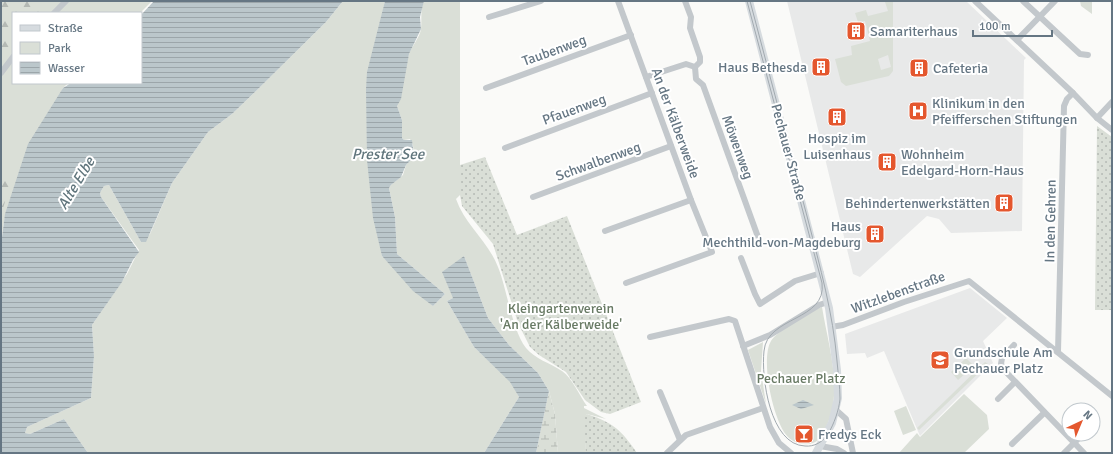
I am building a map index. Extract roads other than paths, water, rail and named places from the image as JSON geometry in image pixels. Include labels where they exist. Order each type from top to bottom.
[{"type":"main road","name":"Pechauer Straße","points":[[749,1],[828,302]]},
{"type":"main road","points":[[820,446],[836,410],[838,382],[828,302]]},
{"type":"street","points":[[55,12],[66,1]]},
{"type":"street","points":[[489,17],[541,1]]},
{"type":"street","name":"An der Kälberweide","points":[[618,1],[691,200],[712,252],[626,283]]},
{"type":"street","points":[[646,77],[686,64],[695,67],[700,62],[700,57],[690,28],[691,17],[685,1]]},
{"type":"street","points":[[975,1],[1073,93],[1097,118],[1112,130]]},
{"type":"street","points":[[1024,1],[1080,54],[1088,55]]},
{"type":"street","points":[[1017,40],[1055,1]]},
{"type":"street","name":"Taubenweg","points":[[486,88],[630,35]]},
{"type":"street","points":[[1,73],[12,58]]},
{"type":"street","name":"Möwenweg","points":[[695,67],[696,79],[703,85],[758,237]]},
{"type":"street","name":"Pfauenweg","points":[[505,148],[652,93]]},
{"type":"street","name":"In den Gehren","points":[[1058,352],[1064,106],[1067,99],[1073,93]]},
{"type":"street","points":[[1097,118],[1112,102]]},
{"type":"street","name":"Schwalbenweg","points":[[533,198],[671,146]]},
{"type":"street","points":[[605,231],[691,200]]},
{"type":"street","points":[[741,258],[760,304],[796,281],[821,273]]},
{"type":"street","name":"Witzlebenstraße","points":[[832,327],[843,325],[966,280],[972,282],[1058,352]]},
{"type":"street","points":[[743,346],[770,335],[819,305],[828,302]]},
{"type":"street","points":[[650,337],[729,319],[735,320],[763,408],[777,439],[791,453]]},
{"type":"street","points":[[1014,345],[1002,358],[1001,364],[1015,382],[1084,453]]},
{"type":"street","points":[[1058,352],[1112,396]]},
{"type":"street","points":[[998,399],[1015,382]]},
{"type":"street","points":[[660,392],[680,440]]},
{"type":"street","points":[[668,453],[686,435],[763,408]]},
{"type":"street","points":[[836,410],[845,418],[853,453]]},
{"type":"street","points":[[1012,444],[1044,412]]},
{"type":"street","points":[[1064,453],[1074,443]]},
{"type":"street","points":[[820,446],[838,449],[844,453]]},
{"type":"water","name":"Alte Elbe","points":[[154,1],[343,1],[326,22],[256,91],[232,114],[208,132],[172,183],[146,242],[141,242],[109,185],[104,186],[100,193],[101,197],[139,252],[133,260],[122,282],[92,325],[94,356],[91,398],[27,427],[25,433],[30,434],[64,419],[88,453],[1,453],[2,237],[5,214],[28,144],[63,88],[69,84],[142,84],[142,14]]},
{"type":"water","name":"Prester See","points":[[385,1],[424,1],[420,17],[421,29],[409,54],[401,99],[397,106],[402,120],[402,138],[404,140],[412,140],[414,157],[406,165],[401,177],[389,188],[395,217],[397,254],[445,294],[433,306],[413,291],[382,256],[373,218],[367,160],[366,89],[367,72]]},
{"type":"water","points":[[464,256],[488,318],[509,345],[538,373],[549,391],[536,453],[484,453],[519,397],[510,382],[474,347],[447,301],[453,298],[442,272]]},
{"type":"water","points":[[803,400],[814,405],[801,409],[792,405]]},
{"type":"tram line","points":[[747,1],[822,283],[821,295],[815,305],[807,312],[775,331],[768,340],[764,351],[763,363],[766,392],[770,408],[783,434],[793,443],[812,446],[821,442],[826,437],[839,408],[840,389],[835,343],[821,273],[750,1]]},
{"type":"place","name":"Samariterhaus","points":[[856,31]]},
{"type":"place","name":"Haus Bethesda","points":[[821,67]]},
{"type":"place","name":"Cafeteria","points":[[919,68]]},
{"type":"place","name":"Klinikum in den Pfeifferschen Stiftungen","points":[[918,111]]},
{"type":"place","name":"Hospiz im Luisenhaus","points":[[837,117]]},
{"type":"place","name":"Wohnheim Edelgard-Horn-Haus","points":[[887,162]]},
{"type":"place","name":"Behindertenwerkstätten","points":[[1004,203]]},
{"type":"place","name":"Haus Mechthild-von-Magdeburg","points":[[875,234]]},
{"type":"place","name":"Grundschule Am Pechauer Platz","points":[[940,360]]},
{"type":"place","name":"Fredys Eck","points":[[804,434]]},
{"type":"park label","name":"Kleingartenverein 'An der Kälberweide'","points":[[561,316]]},
{"type":"park label","name":"Pechauer Platz","points":[[801,378]]}]
